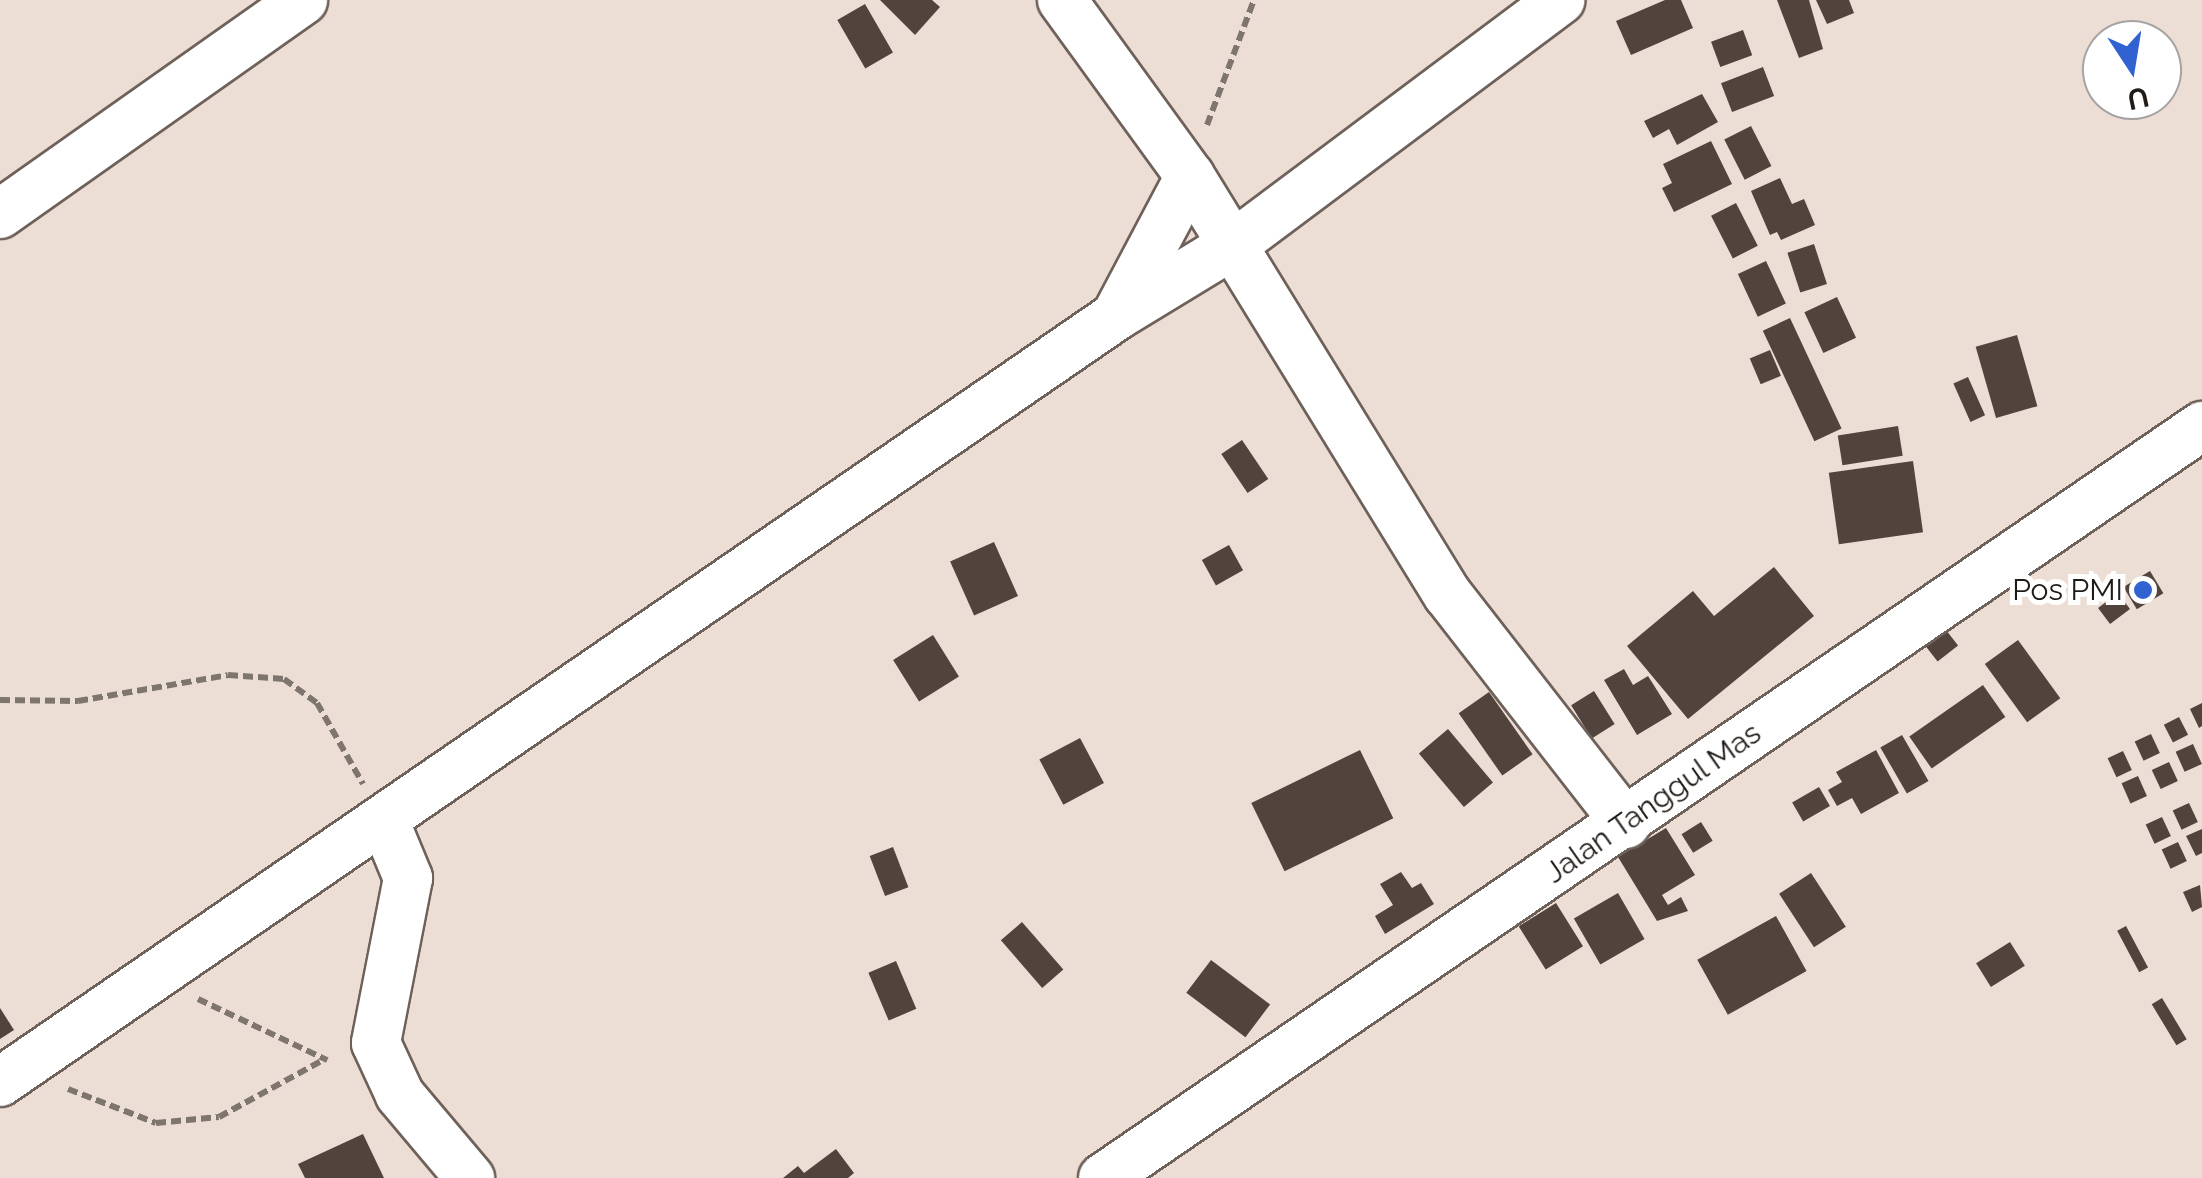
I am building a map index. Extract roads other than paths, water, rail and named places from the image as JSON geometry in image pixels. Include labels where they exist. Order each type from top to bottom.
[{"type":"street","points":[[0,214],[303,0]]},
{"type":"street","points":[[1062,0],[1190,176],[1448,595],[1626,824]]},
{"type":"street","points":[[13,1073],[1116,316],[1233,245],[1560,0]]},
{"type":"street","points":[[1116,316],[1190,176]]},
{"type":"street","name":"Jalan Tanggul Mas","points":[[1103,1178],[1626,824],[2202,426]]},
{"type":"street","points":[[384,820],[408,878],[376,1042],[400,1096],[470,1178]]},
{"type":"place","name":"Pos PMI","points":[[2143,590]]}]
